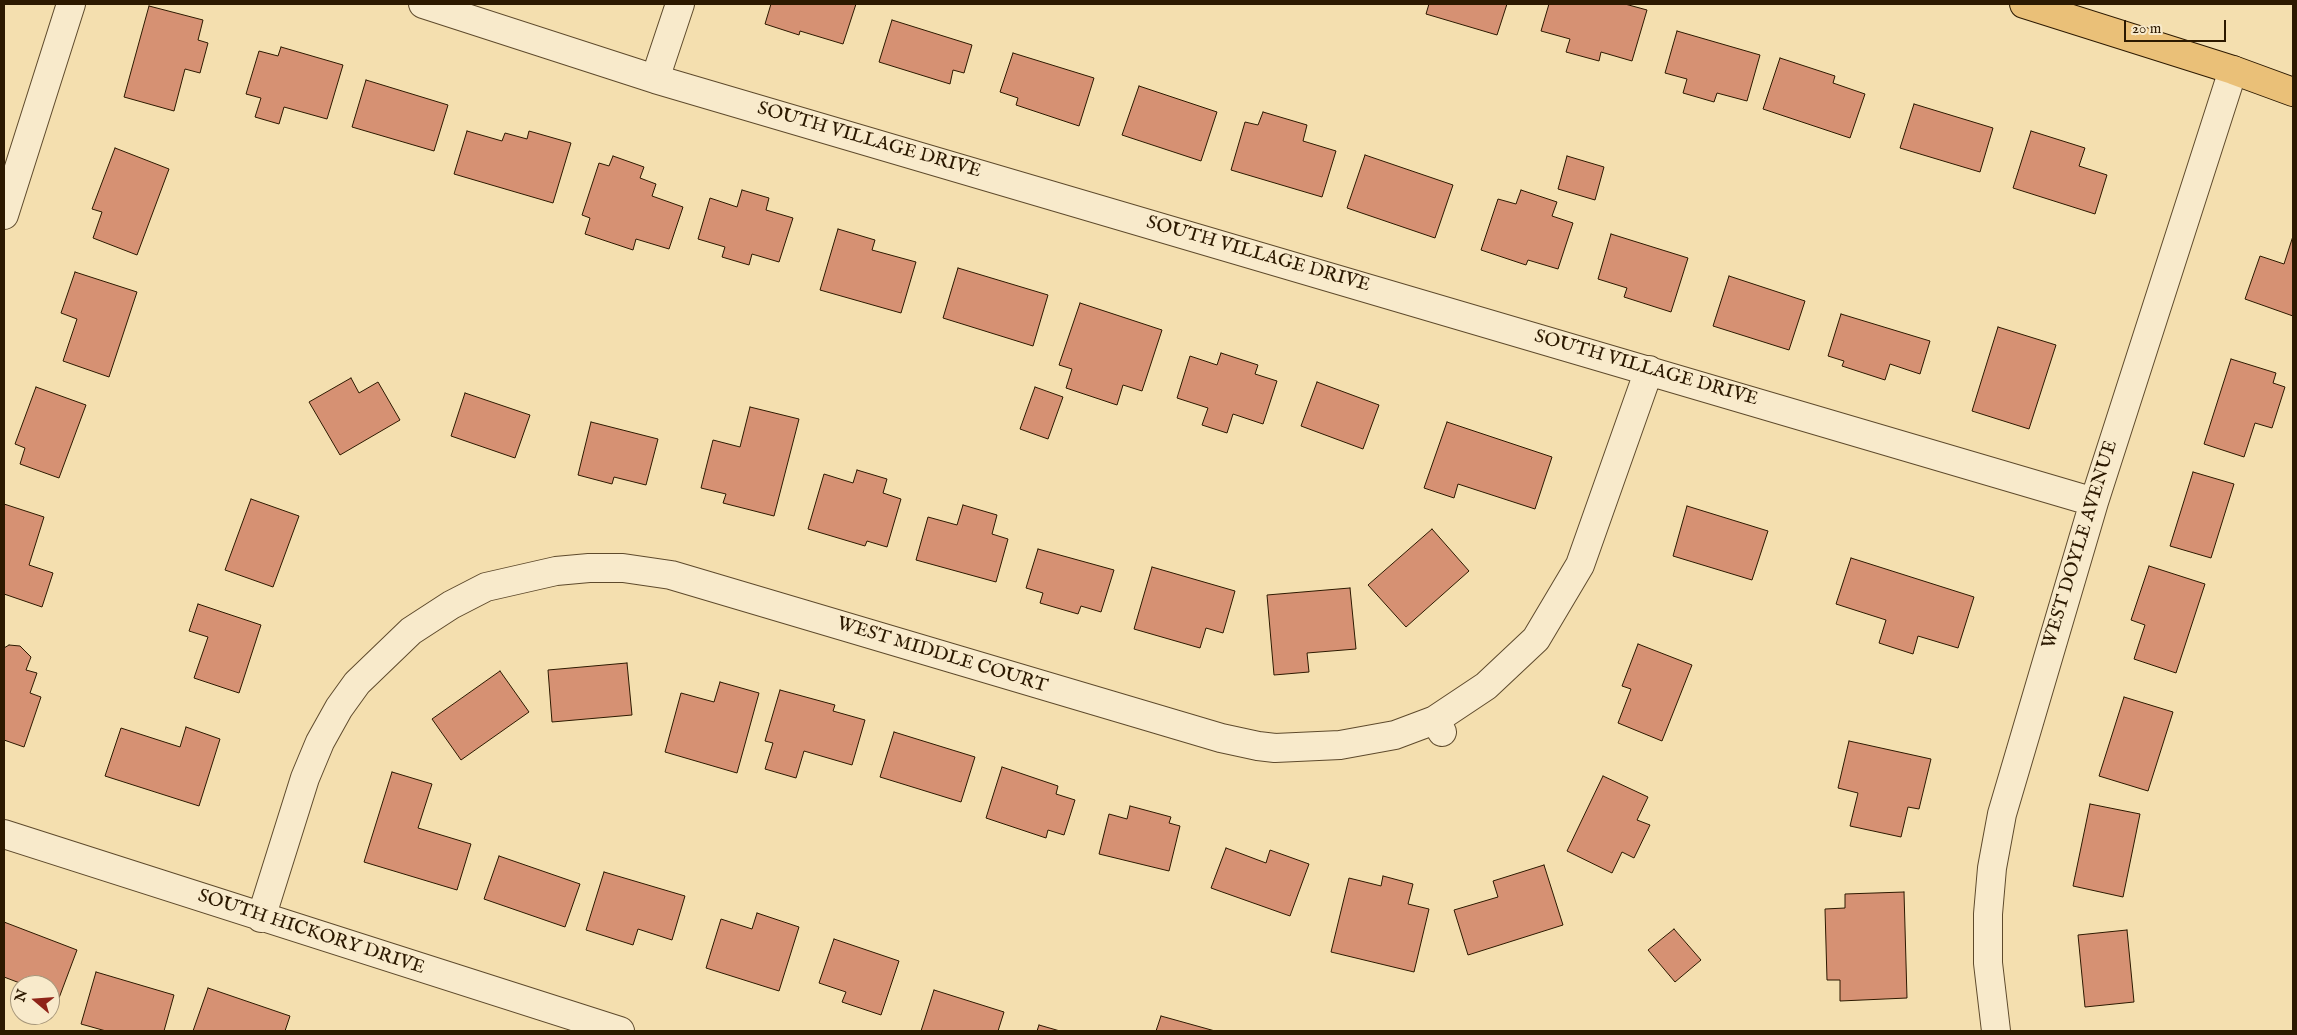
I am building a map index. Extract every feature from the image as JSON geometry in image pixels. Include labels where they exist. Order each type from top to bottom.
[{"type":"main road","points":[[2024,4],[2233,70],[2293,92]]},
{"type":"street","points":[[4,215],[71,4]]},
{"type":"street","name":"SOUTH VILLAGE DRIVE","points":[[423,4],[656,79],[2094,502]]},
{"type":"street","points":[[656,79],[680,4]]},
{"type":"street","name":"WEST DOYLE AVENUE","points":[[1996,1031],[1988,963],[1988,914],[1992,868],[2002,814],[2018,752],[2094,502],[2233,70]]},
{"type":"street","name":"WEST MIDDLE COURT","points":[[261,918],[305,778],[320,742],[339,708],[357,682],[381,658],[448,600],[520,578],[581,568],[622,568],[671,575],[1211,736],[1250,745],[1275,748],[1340,745],[1439,726],[1486,686],[1536,639],[1580,565],[1649,370]]},
{"type":"street","name":"SOUTH HICKORY DRIVE","points":[[4,834],[261,918],[620,1031]]},
{"type":"building","points":[[771,4],[856,4],[843,44],[800,31],[799,35],[765,24]]},
{"type":"building","points":[[1429,4],[1507,4],[1497,35],[1426,14]]},
{"type":"building","points":[[1549,4],[1625,4],[1647,10],[1632,61],[1601,52],[1599,61],[1566,52],[1570,39],[1541,31]]},
{"type":"building","points":[[149,6],[203,20],[198,40],[208,43],[200,73],[185,69],[174,111],[124,97]]},
{"type":"building","points":[[892,20],[972,45],[964,73],[953,70],[950,84],[879,62]]},
{"type":"building","points":[[1677,31],[1760,55],[1747,101],[1717,93],[1714,102],[1683,93],[1687,79],[1665,73]]},
{"type":"building","points":[[281,47],[343,65],[327,119],[284,107],[279,124],[255,117],[261,98],[246,94],[259,51],[278,56]]},
{"type":"building","points":[[1013,53],[1094,78],[1079,126],[1016,105],[1018,98],[1000,92]]},
{"type":"building","points":[[1780,58],[1835,76],[1833,83],[1865,94],[1850,138],[1763,109]]},
{"type":"building","points":[[366,80],[448,105],[434,151],[352,127]]},
{"type":"building","points":[[1139,86],[1217,112],[1201,161],[1122,135]]},
{"type":"building","points":[[1914,104],[1993,128],[1980,172],[1900,148]]},
{"type":"building","points":[[1263,112],[1307,125],[1303,141],[1336,151],[1322,197],[1231,170],[1245,122],[1258,125]]},
{"type":"building","points":[[467,131],[502,141],[505,133],[527,139],[529,131],[571,143],[553,203],[454,174]]},
{"type":"building","points":[[2031,131],[2085,148],[2079,166],[2107,175],[2095,214],[2013,188]]},
{"type":"building","points":[[115,148],[169,169],[137,255],[93,238],[102,212],[92,209]]},
{"type":"building","points":[[1365,155],[1453,185],[1435,238],[1347,208]]},
{"type":"building","points":[[613,156],[644,167],[640,178],[656,184],[652,196],[683,207],[669,249],[636,239],[633,250],[585,234],[590,218],[582,215],[599,163],[609,166]]},
{"type":"building","points":[[1567,156],[1604,167],[1595,200],[1558,189]]},
{"type":"building","points":[[742,190],[769,198],[766,210],[793,218],[779,262],[752,254],[749,265],[722,257],[725,247],[698,239],[710,198],[737,207]]},
{"type":"building","points":[[1521,190],[1557,202],[1552,216],[1573,223],[1558,269],[1528,260],[1526,265],[1481,250],[1498,199],[1516,204]]},
{"type":"building","points":[[838,229],[875,240],[872,250],[916,262],[901,313],[820,290]]},
{"type":"building","points":[[1611,234],[1688,258],[1671,312],[1624,297],[1627,288],[1598,279]]},
{"type":"building","points":[[2293,236],[2293,316],[2245,299],[2260,256],[2284,264]]},
{"type":"building","points":[[958,268],[1048,295],[1033,346],[943,318]]},
{"type":"building","points":[[75,272],[137,292],[109,377],[63,361],[77,319],[61,313]]},
{"type":"building","points":[[1729,276],[1805,301],[1789,350],[1713,326]]},
{"type":"building","points":[[1080,303],[1162,330],[1142,391],[1123,385],[1117,405],[1066,388],[1072,369],[1059,365]]},
{"type":"building","points":[[1841,314],[1930,341],[1920,374],[1890,364],[1885,380],[1842,366],[1844,361],[1828,356]]},
{"type":"building","points":[[1998,327],[2056,345],[2029,429],[1972,411]]},
{"type":"building","points":[[1221,353],[1258,365],[1255,374],[1277,381],[1263,424],[1233,414],[1227,433],[1202,425],[1208,408],[1177,398],[1190,356],[1217,365]]},
{"type":"building","points":[[2231,359],[2276,373],[2273,383],[2285,387],[2272,428],[2255,423],[2244,457],[2204,444]]},
{"type":"building","points":[[351,378],[359,393],[378,382],[400,420],[340,455],[309,402]]},
{"type":"building","points":[[1317,382],[1379,405],[1363,449],[1301,426]]},
{"type":"building","points":[[36,387],[86,405],[59,478],[20,464],[25,448],[15,444]]},
{"type":"building","points":[[1035,387],[1063,397],[1048,439],[1020,429]]},
{"type":"building","points":[[465,393],[530,415],[515,458],[451,436]]},
{"type":"building","points":[[750,407],[799,419],[774,516],[723,503],[726,494],[701,488],[713,440],[740,447]]},
{"type":"building","points":[[591,422],[658,439],[646,485],[614,477],[612,484],[578,475]]},
{"type":"building","points":[[1447,422],[1552,457],[1535,509],[1458,484],[1454,498],[1424,488]]},
{"type":"building","points":[[857,470],[887,479],[883,493],[901,499],[887,547],[867,541],[865,546],[808,529],[824,474],[853,483]]},
{"type":"building","points":[[2193,472],[2234,484],[2211,558],[2170,546]]},
{"type":"building","points":[[251,499],[299,516],[273,587],[225,570]]},
{"type":"building","points":[[4,504],[44,517],[29,565],[53,573],[42,607],[4,594]]},
{"type":"building","points":[[963,505],[997,515],[992,534],[1008,539],[996,582],[916,560],[928,517],[957,525]]},
{"type":"building","points":[[1687,506],[1768,531],[1752,580],[1673,556]]},
{"type":"building","points":[[1432,529],[1469,571],[1406,627],[1368,585]]},
{"type":"building","points":[[1038,549],[1114,570],[1101,612],[1081,606],[1078,614],[1040,603],[1043,593],[1026,588]]},
{"type":"building","points":[[1851,558],[1974,597],[1958,648],[1918,636],[1913,654],[1879,643],[1886,620],[1836,604]]},
{"type":"building","points":[[2149,566],[2205,584],[2176,673],[2134,659],[2145,625],[2131,620]]},
{"type":"building","points":[[1152,567],[1235,591],[1223,633],[1206,628],[1200,648],[1134,629]]},
{"type":"building","points":[[1350,588],[1356,649],[1307,653],[1309,672],[1274,675],[1267,595]]},
{"type":"building","points":[[198,604],[261,625],[239,693],[194,678],[208,637],[189,631]]},
{"type":"building","points":[[1638,644],[1692,665],[1662,741],[1618,723],[1631,689],[1622,686]]},
{"type":"building","points":[[9,645],[20,646],[31,657],[26,670],[37,673],[30,693],[41,697],[24,747],[4,740],[4,648]]},
{"type":"building","points":[[627,663],[632,715],[552,722],[548,670]]},
{"type":"building","points":[[500,671],[529,712],[461,760],[432,719]]},
{"type":"building","points":[[720,682],[759,693],[737,773],[665,752],[681,693],[714,702]]},
{"type":"building","points":[[780,690],[835,705],[833,711],[865,720],[852,765],[804,751],[796,778],[765,769],[773,743],[765,741]]},
{"type":"building","points":[[2124,697],[2173,712],[2148,791],[2099,776]]},
{"type":"building","points":[[186,727],[220,739],[199,806],[105,776],[121,728],[180,747]]},
{"type":"building","points":[[894,732],[975,757],[961,802],[880,777]]},
{"type":"building","points":[[1849,741],[1931,759],[1919,809],[1908,807],[1901,837],[1850,826],[1858,793],[1838,788]]},
{"type":"building","points":[[1002,767],[1058,786],[1056,794],[1075,800],[1064,835],[1048,830],[1046,838],[986,818]]},
{"type":"building","points":[[392,772],[432,784],[418,828],[471,844],[457,890],[364,862]]},
{"type":"building","points":[[1603,776],[1648,797],[1637,820],[1650,825],[1634,858],[1622,852],[1612,873],[1567,851]]},
{"type":"building","points":[[2090,804],[2140,814],[2123,897],[2073,886]]},
{"type":"building","points":[[1130,806],[1171,817],[1169,823],[1180,826],[1169,871],[1099,854],[1109,814],[1127,819]]},
{"type":"building","points":[[1226,848],[1266,863],[1270,850],[1309,864],[1290,916],[1211,888]]},
{"type":"building","points":[[499,856],[580,884],[565,927],[484,899]]},
{"type":"building","points":[[1544,865],[1563,925],[1468,955],[1454,910],[1498,897],[1493,881]]},
{"type":"building","points":[[604,872],[685,896],[672,940],[638,929],[633,945],[586,930]]},
{"type":"building","points":[[1383,876],[1413,884],[1408,904],[1429,909],[1414,972],[1331,952],[1349,878],[1381,886]]},
{"type":"building","points":[[1904,892],[1907,998],[1840,1001],[1840,980],[1827,980],[1825,909],[1845,908],[1845,894]]},
{"type":"building","points":[[757,913],[799,927],[779,991],[706,968],[721,919],[752,929]]},
{"type":"building","points":[[4,922],[77,950],[60,995],[60,975],[10,975],[10,979],[4,977]]},
{"type":"building","points":[[1674,929],[1701,960],[1675,982],[1648,950]]},
{"type":"building","points":[[2127,930],[2134,1002],[2085,1007],[2078,935]]},
{"type":"building","points":[[834,939],[899,961],[881,1015],[842,1002],[846,992],[819,983]]},
{"type":"building","points":[[96,972],[174,995],[164,1031],[106,1031],[81,1024]]},
{"type":"building","points":[[208,988],[290,1016],[285,1031],[193,1031]]},
{"type":"building","points":[[934,990],[1004,1012],[998,1031],[921,1031]]},
{"type":"building","points":[[1161,1016],[1215,1031],[1156,1031]]},
{"type":"building","points":[[1039,1025],[1060,1031],[1037,1031]]}]
